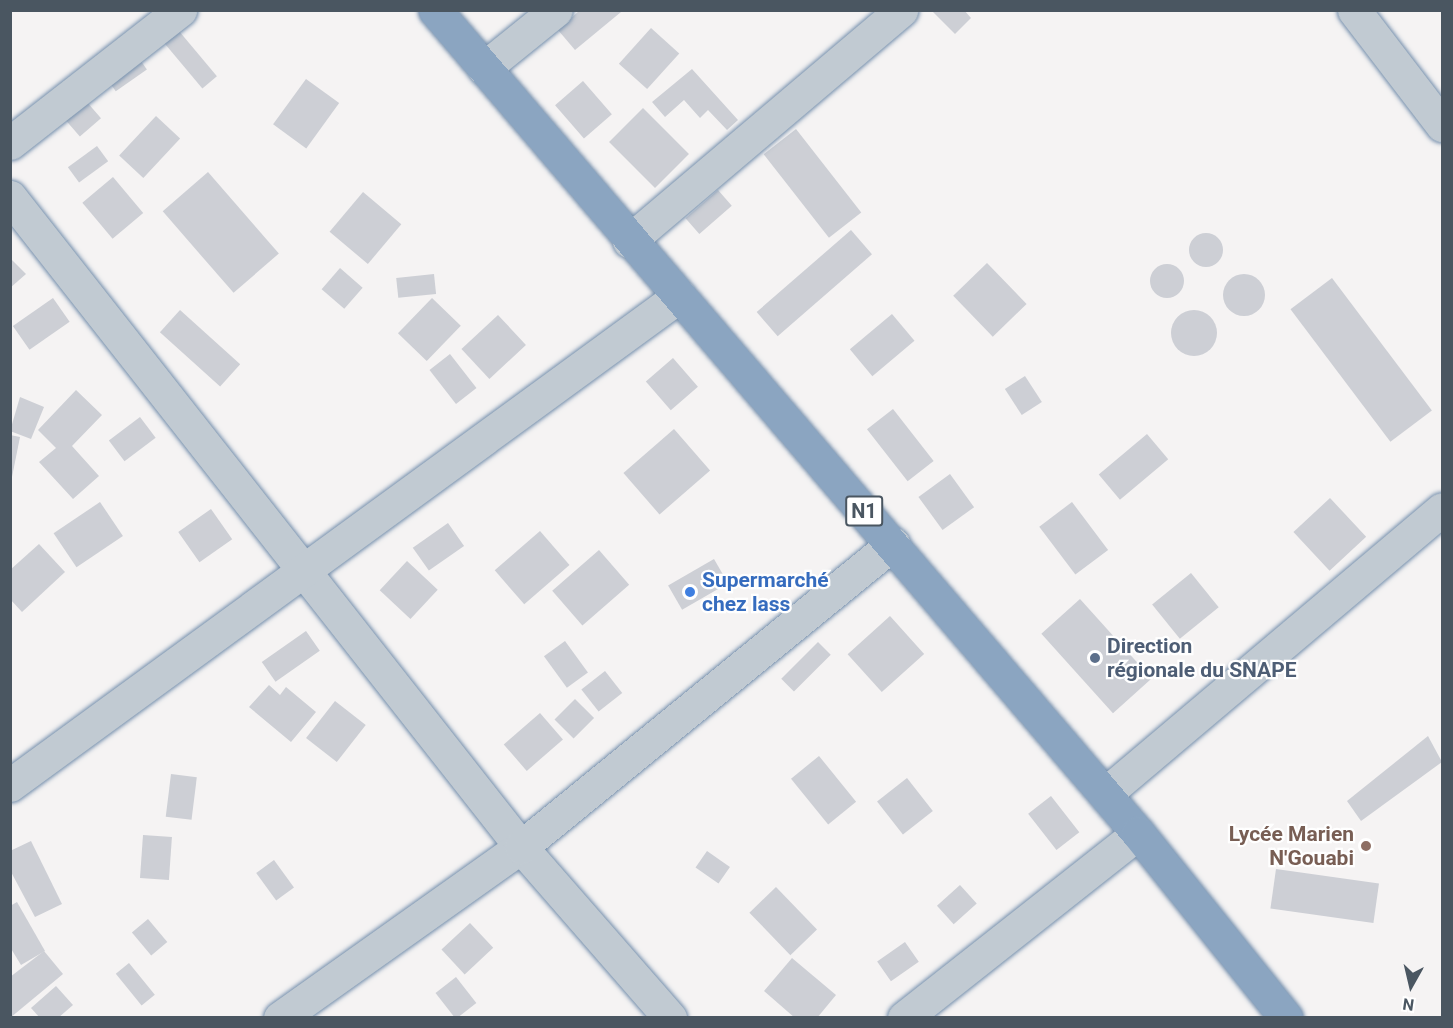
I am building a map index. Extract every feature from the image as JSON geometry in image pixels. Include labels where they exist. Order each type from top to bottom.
[{"type":"highway","name":"N1","points":[[435,10],[629,242],[679,296],[893,544],[1138,833],[1286,1017]]},
{"type":"street","points":[[10,143],[180,10]]},
{"type":"street","points":[[484,68],[556,10]]},
{"type":"street","points":[[629,242],[901,10]]},
{"type":"street","points":[[1354,10],[1443,125]]},
{"type":"street","points":[[10,197],[521,846],[670,1017]]},
{"type":"street","points":[[10,785],[679,296]]},
{"type":"street","points":[[1105,794],[1443,509]]},
{"type":"street","points":[[280,1017],[521,846],[893,544]]},
{"type":"street","points":[[904,1017],[1138,833]]},
{"type":"building","points":[[580,10],[620,10],[621,12],[575,50],[558,30]]},
{"type":"building","points":[[931,10],[964,10],[971,18],[955,34]]},
{"type":"building","points":[[651,28],[679,53],[647,89],[619,64]]},
{"type":"building","points":[[179,31],[217,76],[202,88],[164,43]]},
{"type":"building","points":[[136,54],[147,70],[116,91],[105,76]]},
{"type":"building","points":[[692,69],[738,120],[727,130],[708,110],[700,118],[684,100],[665,117],[652,102]]},
{"type":"building","points":[[306,79],[339,103],[306,148],[273,124]]},
{"type":"building","points":[[583,81],[612,114],[584,138],[555,105]]},
{"type":"building","points":[[80,94],[101,118],[80,137],[59,112]]},
{"type":"building","points":[[643,108],[689,154],[655,188],[609,142]]},
{"type":"building","points":[[156,116],[180,139],[143,178],[119,155]]},
{"type":"building","points":[[796,129],[861,213],[829,238],[764,154]]},
{"type":"building","points":[[97,146],[108,161],[79,183],[68,167]]},
{"type":"building","points":[[208,172],[279,254],[234,293],[163,211]]},
{"type":"building","points":[[113,177],[143,213],[113,239],[82,203]]},
{"type":"building","points":[[718,190],[732,206],[699,234],[686,218]]},
{"type":"building","points":[[363,192],[401,224],[368,264],[330,232]]},
{"type":"building","points":[[851,230],[872,254],[778,336],[757,312]]},
{"type":"building","points":[[1206,233],[1218,238],[1223,250],[1218,262],[1206,267],[1194,262],[1189,250],[1194,238]]},
{"type":"building","points":[[10,258],[26,274],[10,288]]},
{"type":"building","points":[[987,263],[1027,304],[993,337],[953,296]]},
{"type":"building","points":[[1167,264],[1179,269],[1184,281],[1179,293],[1167,298],[1155,293],[1150,281],[1155,269]]},
{"type":"building","points":[[340,268],[363,288],[344,309],[322,289]]},
{"type":"building","points":[[434,274],[436,294],[398,298],[396,278]]},
{"type":"building","points":[[1244,274],[1259,280],[1265,295],[1259,310],[1244,316],[1229,310],[1223,295],[1229,280]]},
{"type":"building","points":[[1332,278],[1432,411],[1390,442],[1290,309]]},
{"type":"building","points":[[53,298],[70,322],[29,350],[13,326]]},
{"type":"building","points":[[432,298],[461,326],[427,361],[398,333]]},
{"type":"building","points":[[180,310],[240,364],[220,386],[160,332]]},
{"type":"building","points":[[1194,310],[1210,317],[1217,333],[1210,349],[1194,356],[1178,349],[1171,333],[1178,317]]},
{"type":"building","points":[[892,314],[914,341],[872,376],[850,349]]},
{"type":"building","points":[[498,315],[526,345],[489,379],[461,349]]},
{"type":"building","points":[[450,354],[476,388],[456,404],[430,370]]},
{"type":"building","points":[[673,358],[698,387],[671,410],[646,382]]},
{"type":"building","points":[[1025,376],[1042,402],[1022,415],[1005,389]]},
{"type":"building","points":[[76,390],[102,415],[72,446],[99,476],[73,499],[39,462],[56,448],[38,430]]},
{"type":"building","points":[[20,397],[44,407],[31,439],[10,431]]},
{"type":"building","points":[[893,409],[934,461],[908,481],[867,429]]},
{"type":"building","points":[[140,417],[156,438],[125,461],[109,440]]},
{"type":"building","points":[[674,429],[710,471],[660,514],[623,473]]},
{"type":"building","points":[[1147,434],[1168,459],[1120,500],[1099,474]]},
{"type":"building","points":[[10,435],[20,437],[12,477],[10,477]]},
{"type":"building","points":[[950,474],[974,507],[943,530],[918,497]]},
{"type":"building","points":[[1330,498],[1366,537],[1330,571],[1293,532]]},
{"type":"building","points":[[100,502],[123,536],[77,567],[54,533]]},
{"type":"building","points":[[1072,502],[1108,550],[1075,575],[1039,527]]},
{"type":"building","points":[[211,509],[232,539],[199,562],[178,532]]},
{"type":"building","points":[[448,523],[464,546],[429,571],[413,548]]},
{"type":"building","points":[[540,531],[570,565],[524,604],[495,570]]},
{"type":"building","points":[[39,544],[65,572],[22,612],[10,599],[10,570]]},
{"type":"building","points":[[599,550],[629,585],[582,625],[552,591]]},
{"type":"building","points":[[714,559],[728,583],[682,610],[668,586]]},
{"type":"building","points":[[407,561],[438,590],[410,619],[380,590]]},
{"type":"building","points":[[1191,573],[1219,607],[1180,639],[1152,604]]},
{"type":"building","points":[[1080,599],[1152,679],[1113,713],[1041,634]]},
{"type":"building","points":[[890,616],[924,654],[882,692],[848,654]]},
{"type":"building","points":[[306,631],[320,651],[276,682],[262,662]]},
{"type":"building","points":[[565,641],[588,673],[567,688],[544,656]]},
{"type":"building","points":[[818,642],[831,655],[794,691],[781,679]]},
{"type":"building","points":[[605,671],[622,693],[599,712],[581,689]]},
{"type":"building","points":[[269,685],[280,695],[286,687],[316,712],[291,742],[249,707]]},
{"type":"building","points":[[575,699],[594,718],[574,739],[554,720]]},
{"type":"building","points":[[335,701],[366,725],[337,762],[306,738]]},
{"type":"building","points":[[540,713],[563,739],[527,771],[504,744]]},
{"type":"building","points":[[1428,736],[1442,762],[1361,821],[1347,801]]},
{"type":"building","points":[[819,756],[856,802],[828,825],[791,779]]},
{"type":"building","points":[[171,774],[197,777],[192,820],[166,817]]},
{"type":"building","points":[[907,778],[933,811],[903,834],[877,801]]},
{"type":"building","points":[[1051,796],[1079,832],[1056,850],[1028,814]]},
{"type":"building","points":[[143,835],[172,837],[169,880],[140,878]]},
{"type":"building","points":[[31,841],[62,904],[35,917],[10,870],[10,851]]},
{"type":"building","points":[[707,851],[730,867],[718,883],[696,867]]},
{"type":"building","points":[[274,860],[294,888],[276,900],[256,873]]},
{"type":"building","points":[[1276,869],[1379,883],[1373,923],[1270,909]]},
{"type":"building","points":[[960,885],[977,904],[954,924],[937,906]]},
{"type":"building","points":[[776,887],[817,929],[790,955],[749,913]]},
{"type":"building","points":[[17,902],[45,951],[21,965],[10,947],[10,906]]},
{"type":"building","points":[[148,919],[167,942],[151,955],[132,932]]},
{"type":"building","points":[[470,923],[493,948],[465,974],[441,950]]},
{"type":"building","points":[[905,942],[919,962],[891,981],[877,962]]},
{"type":"building","points":[[44,951],[63,974],[10,1018],[10,977]]},
{"type":"building","points":[[792,958],[836,995],[817,1018],[795,1018],[764,991]]},
{"type":"building","points":[[129,963],[155,995],[142,1006],[116,974]]},
{"type":"building","points":[[456,977],[476,1003],[455,1018],[436,993]]},
{"type":"building","points":[[56,986],[73,1005],[58,1018],[40,1018],[31,1008]]},
{"type":"place","name":"Supermarché chez lass","points":[[690,592]]},
{"type":"place","name":"Direction régionale du SNAPE","points":[[1095,658]]},
{"type":"place","name":"Lycée Marien N'Gouabi","points":[[1366,846]]}]
